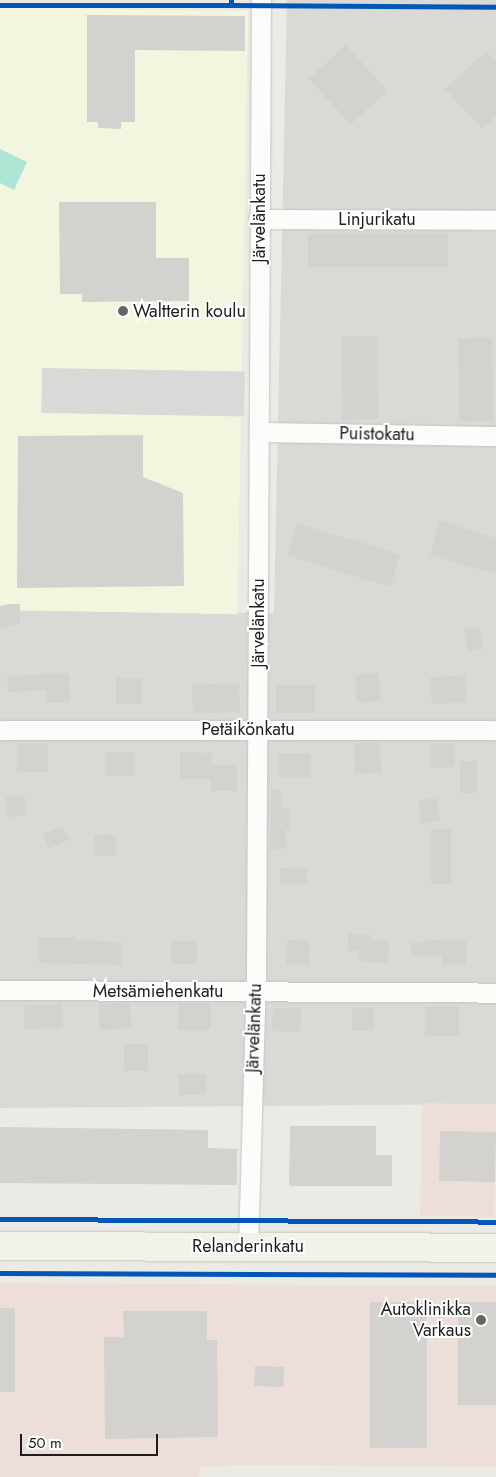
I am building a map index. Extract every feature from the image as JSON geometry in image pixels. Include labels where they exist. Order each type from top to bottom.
[{"type":"main road","name":"Relanderinkatu","points":[[0,1246],[496,1248]]},
{"type":"street","name":"Järvelänkatu","points":[[248,1246],[256,992],[259,432],[258,219],[261,0]]},
{"type":"street","name":"Linjurikatu","points":[[258,219],[496,220]]},
{"type":"street","name":"Puistokatu","points":[[259,432],[496,436]]},
{"type":"street","name":"Petäikönkatu","points":[[0,730],[496,730]]},
{"type":"street","name":"Metsämiehenkatu","points":[[0,990],[496,993]]},
{"type":"shaded area","points":[[287,0],[496,0],[496,1104],[0,1108],[0,610],[274,613]]},
{"type":"shaded area","name":"Waltterin koulu","points":[[0,7],[248,11],[237,614],[0,610]]},
{"type":"shaded area","points":[[42,368],[245,372],[244,417],[41,413]]},
{"type":"shaded area","points":[[422,1103],[496,1104],[494,1217],[420,1216]]},
{"type":"shaded area","points":[[0,1283],[496,1286],[496,1467],[248,1465],[200,1467],[199,1477],[0,1477]]},
{"type":"green space","points":[[0,149],[27,162],[14,190],[0,183]]},
{"type":"building","points":[[87,15],[245,16],[245,51],[135,50],[135,122],[121,122],[121,129],[98,128],[98,122],[87,122]]},
{"type":"building","points":[[346,45],[387,91],[350,125],[309,78]]},
{"type":"building","points":[[486,51],[496,62],[496,116],[482,129],[445,89]]},
{"type":"building","points":[[59,202],[156,202],[156,258],[189,258],[189,301],[82,302],[82,294],[60,294]]},
{"type":"building","points":[[308,234],[448,234],[448,267],[308,267]]},
{"type":"building","points":[[377,336],[378,419],[342,420],[341,337]]},
{"type":"building","points":[[492,338],[493,421],[459,422],[458,339]]},
{"type":"building","points":[[143,435],[143,477],[183,493],[184,586],[17,588],[18,436]]},
{"type":"building","points":[[440,521],[496,538],[496,574],[430,555]]},
{"type":"building","points":[[297,523],[400,555],[390,587],[287,556]]},
{"type":"building","points":[[20,604],[20,624],[0,628],[0,606]]},
{"type":"building","points":[[480,627],[483,649],[467,651],[464,629]]},
{"type":"building","points":[[69,673],[70,703],[46,703],[46,690],[8,692],[7,676]]},
{"type":"building","points":[[379,673],[381,701],[357,703],[355,675]]},
{"type":"building","points":[[465,675],[467,702],[432,704],[430,677]]},
{"type":"building","points":[[116,678],[142,678],[142,704],[116,704]]},
{"type":"building","points":[[239,683],[240,712],[193,714],[192,685]]},
{"type":"building","points":[[276,685],[315,685],[315,713],[276,713]]},
{"type":"building","points":[[380,742],[381,773],[355,774],[354,743]]},
{"type":"building","points":[[17,743],[48,743],[48,772],[17,772]]},
{"type":"building","points":[[454,743],[455,767],[431,768],[430,744]]},
{"type":"building","points":[[105,752],[135,752],[135,776],[105,776]]},
{"type":"building","points":[[180,752],[212,753],[211,765],[237,765],[237,791],[211,791],[211,779],[180,779]]},
{"type":"building","points":[[279,753],[311,753],[311,778],[279,778]]},
{"type":"building","points":[[460,761],[477,761],[477,793],[460,793]]},
{"type":"building","points":[[280,789],[282,808],[290,809],[289,830],[285,830],[287,848],[270,851],[271,790]]},
{"type":"building","points":[[25,796],[26,816],[7,817],[6,797]]},
{"type":"building","points":[[437,798],[440,821],[421,823],[418,800]]},
{"type":"building","points":[[63,826],[69,840],[49,848],[43,835]]},
{"type":"building","points":[[431,829],[451,829],[451,884],[431,884]]},
{"type":"building","points":[[115,834],[116,855],[95,856],[94,835]]},
{"type":"building","points":[[280,868],[307,869],[306,884],[279,883]]},
{"type":"building","points":[[348,934],[371,935],[371,940],[389,941],[388,963],[359,962],[359,951],[348,951]]},
{"type":"building","points":[[38,937],[75,937],[75,940],[122,942],[121,965],[39,963]]},
{"type":"building","points":[[287,940],[310,941],[309,965],[286,964]]},
{"type":"building","points":[[434,940],[466,941],[466,964],[442,965],[442,955],[411,956],[411,943]]},
{"type":"building","points":[[171,941],[197,941],[197,964],[171,964]]},
{"type":"building","points":[[130,1002],[132,1028],[100,1030],[98,1004]]},
{"type":"building","points":[[178,1003],[211,1003],[211,1030],[178,1030]]},
{"type":"building","points":[[62,1004],[63,1028],[25,1029],[24,1005]]},
{"type":"building","points":[[425,1006],[459,1006],[459,1036],[425,1036]]},
{"type":"building","points":[[273,1008],[301,1009],[300,1032],[272,1031]]},
{"type":"building","points":[[352,1008],[374,1008],[374,1031],[352,1031]]},
{"type":"building","points":[[124,1044],[148,1044],[148,1071],[124,1071]]},
{"type":"building","points":[[179,1074],[206,1074],[206,1095],[179,1095]]},
{"type":"building","points":[[290,1126],[376,1126],[376,1155],[392,1155],[392,1186],[289,1186]]},
{"type":"building","points":[[0,1127],[208,1130],[208,1148],[237,1149],[237,1185],[0,1183]]},
{"type":"building","points":[[440,1131],[496,1132],[495,1182],[439,1181]]},
{"type":"building","points":[[370,1302],[427,1302],[427,1448],[370,1448]]},
{"type":"building","points":[[458,1302],[496,1302],[496,1405],[458,1405]]},
{"type":"building","points":[[0,1308],[15,1308],[15,1392],[0,1392]]},
{"type":"building","points":[[123,1311],[207,1311],[207,1340],[217,1340],[218,1437],[105,1439],[104,1337],[124,1337]]},
{"type":"building","points":[[255,1366],[284,1367],[283,1387],[254,1386]]},
{"type":"cycle path","points":[[231,0],[231,5],[496,7]]},
{"type":"cycle path","points":[[0,5],[231,5]]},
{"type":"cycle path","points":[[0,1219],[496,1222]]},
{"type":"cycle path","points":[[0,1273],[496,1275]]},
{"type":"place","name":"Waltterin koulu","points":[[123,311]]},
{"type":"place","name":"Autoklinikka Varkaus","points":[[481,1320]]}]
